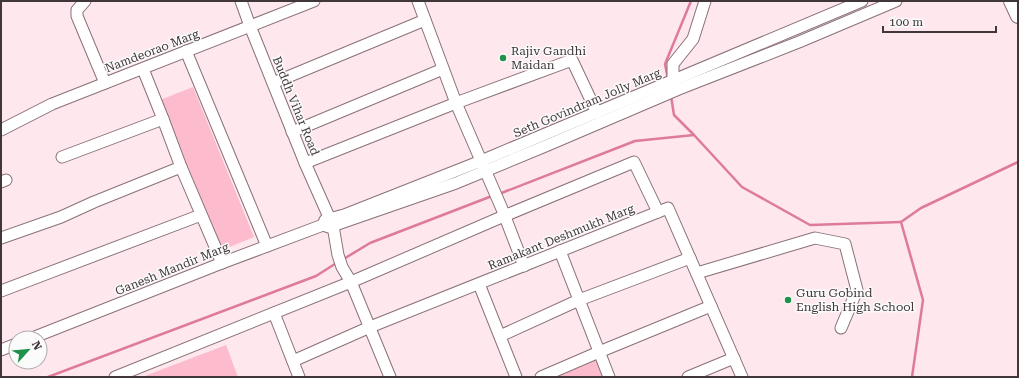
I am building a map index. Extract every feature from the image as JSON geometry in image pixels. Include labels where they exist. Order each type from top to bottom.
[{"type":"main road","points":[[1011,1],[1018,16]]},
{"type":"street","points":[[85,1],[77,10],[77,16],[105,83]]},
{"type":"street","name":"Buddh Vihar Road","points":[[241,1],[328,223],[342,267],[351,282],[370,327],[388,376]]},
{"type":"street","name":"Namdeorao Marg","points":[[1,130],[52,104],[314,1]]},
{"type":"street","points":[[418,1],[456,103],[503,212],[524,266]]},
{"type":"street","points":[[704,1],[693,39],[673,64],[673,86],[800,42],[896,1]]},
{"type":"street","name":"Seth Govindram Jolly Marg","points":[[328,223],[344,215],[483,166],[597,113],[673,86],[862,1]]},
{"type":"street","points":[[273,83],[425,20]]},
{"type":"street","points":[[186,51],[267,246]]},
{"type":"street","points":[[305,163],[456,103],[572,60],[597,113]]},
{"type":"street","points":[[143,68],[181,167],[222,263]]},
{"type":"street","points":[[292,132],[443,68]]},
{"type":"street","points":[[483,166],[548,145],[656,93]]},
{"type":"street","points":[[62,157],[163,118]]},
{"type":"street","points":[[115,377],[351,282],[503,212],[634,162],[658,212],[668,208],[742,377]]},
{"type":"street","points":[[1,238],[61,218],[94,202],[181,167]]},
{"type":"street","name":"Ramakant Deshmukh Marg","points":[[293,361],[370,327],[658,212]]},
{"type":"street","points":[[1,291],[201,215]]},
{"type":"street","name":"Ganesh Mandir Marg","points":[[48,332],[328,223]]},
{"type":"street","points":[[697,274],[815,238],[845,244],[857,290],[841,328]]},
{"type":"street","points":[[560,251],[609,377]]},
{"type":"street","points":[[500,336],[579,300],[690,258]]},
{"type":"street","points":[[479,284],[516,377]]},
{"type":"street","points":[[541,377],[711,306]]},
{"type":"street","points":[[274,313],[298,377]]},
{"type":"street","points":[[688,377],[734,358]]},
{"type":"shaded area","points":[[193,87],[254,237],[220,251],[160,100]]},
{"type":"shaded area","points":[[226,345],[238,377],[142,377]]},
{"type":"shaded area","points":[[599,352],[609,377],[541,377]]},
{"type":"waterway","points":[[668,79],[665,64],[691,1]]},
{"type":"waterway","points":[[671,96],[674,115],[742,187],[810,225],[901,222]]},
{"type":"waterway","points":[[499,194],[635,141],[694,135]]},
{"type":"waterway","points":[[912,377],[923,300],[901,222],[921,208],[1018,162]]},
{"type":"waterway","points":[[342,260],[370,243],[492,196]]},
{"type":"waterway","points":[[48,377],[316,276],[338,262]]},
{"type":"place","name":"Rajiv Gandhi Maidan","points":[[503,58]]},
{"type":"place","name":"Guru Gobind English High School","points":[[788,300]]}]
